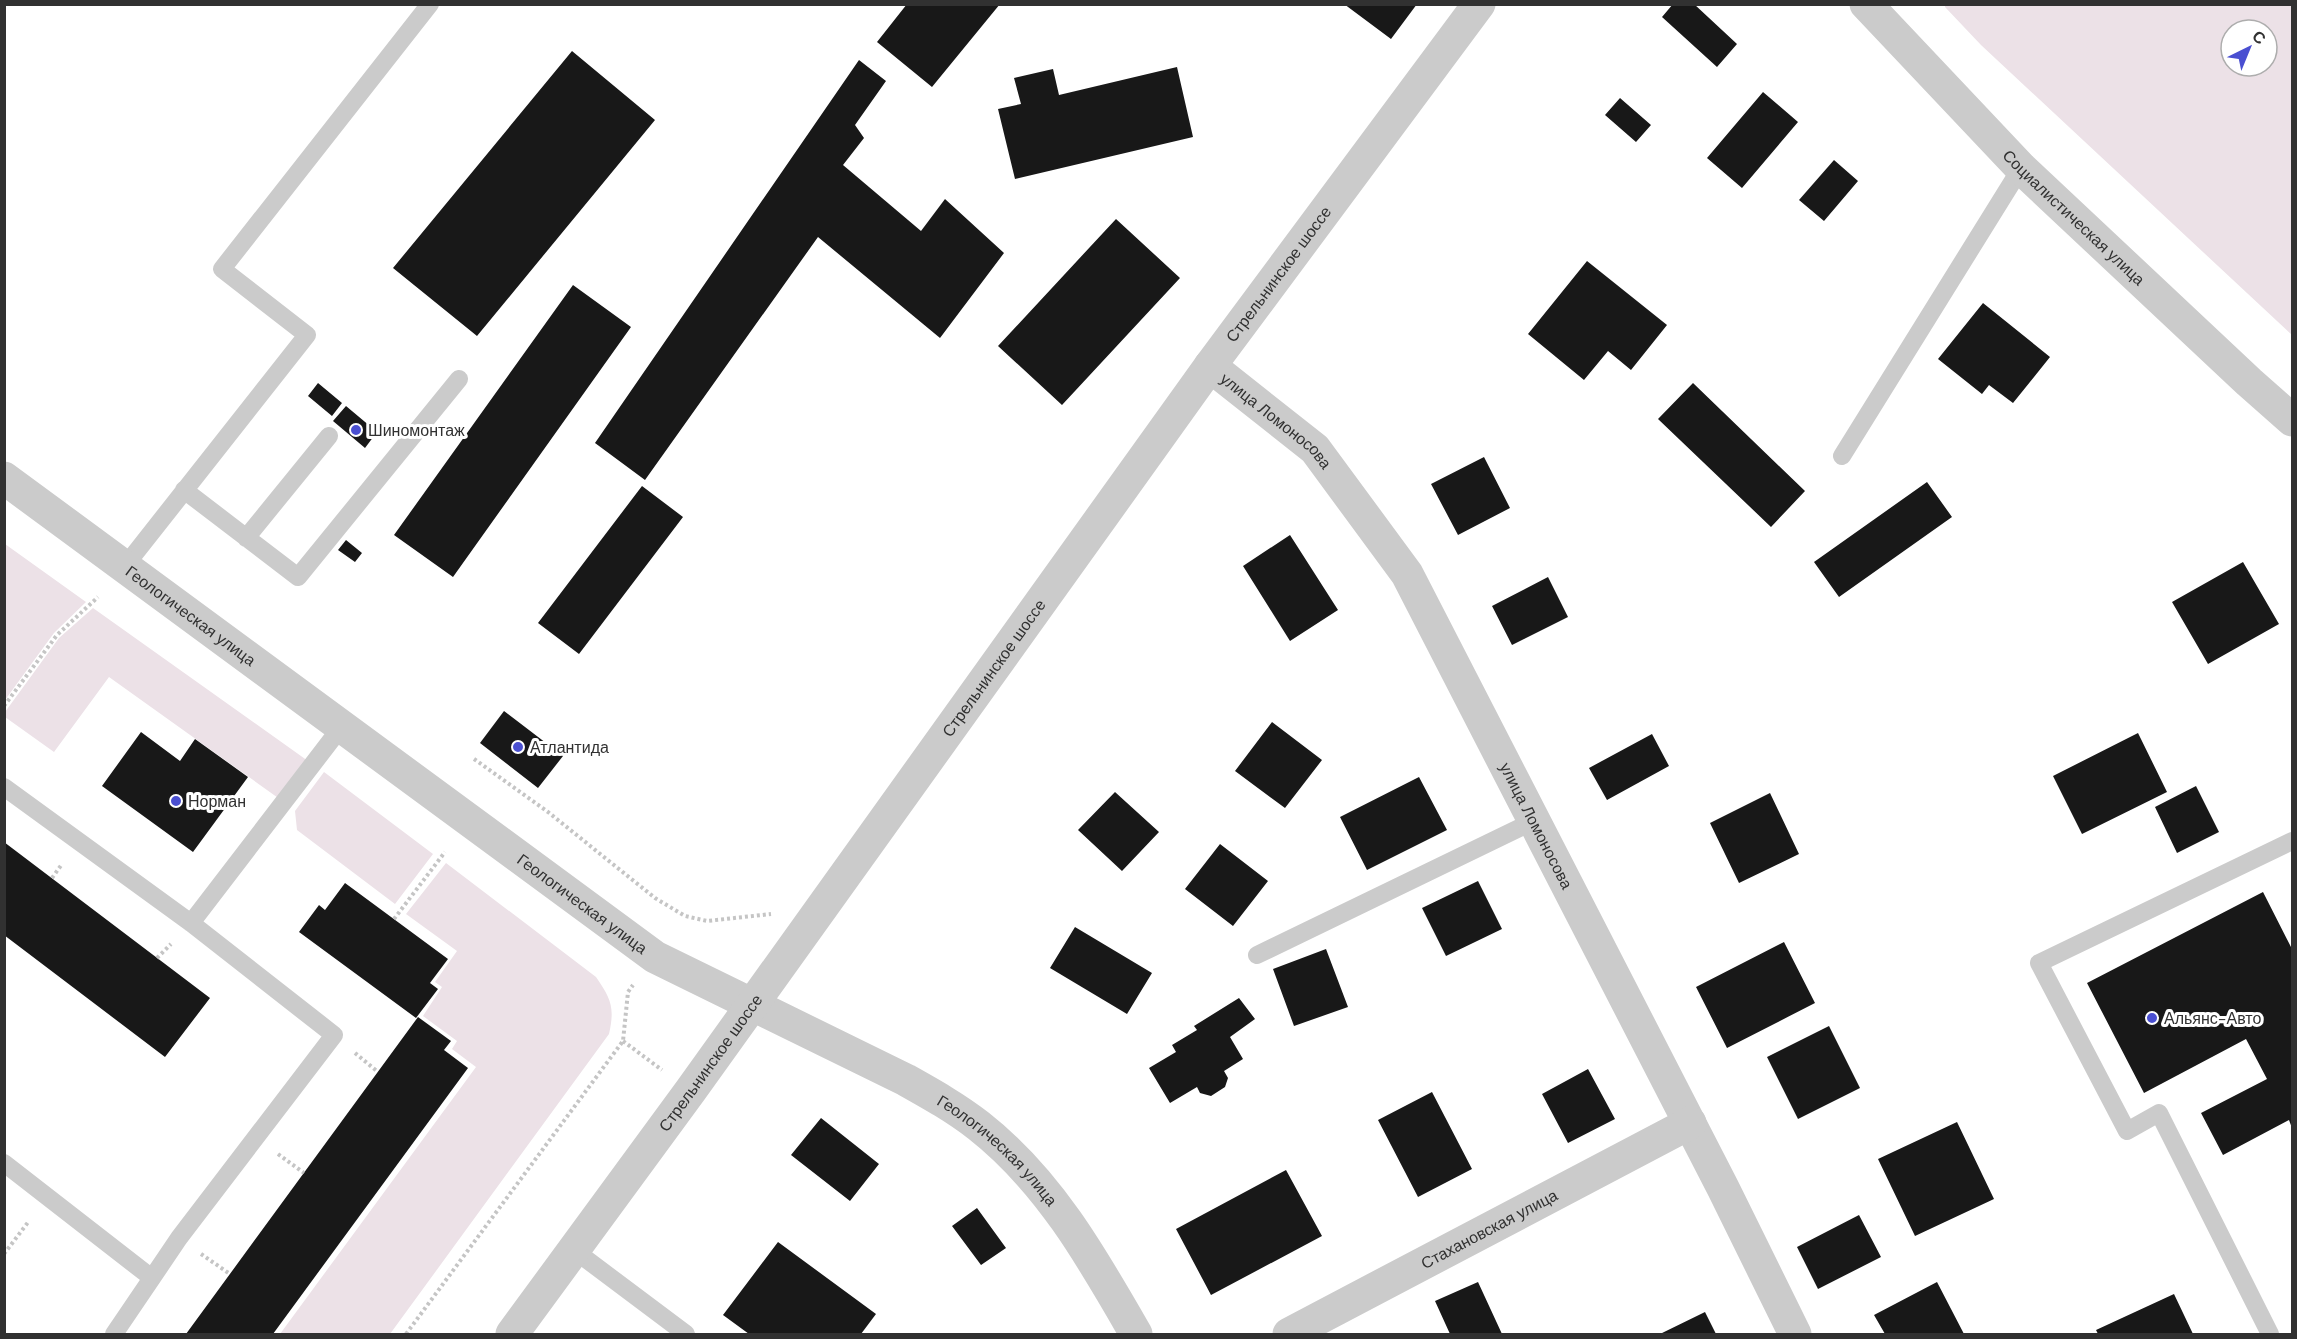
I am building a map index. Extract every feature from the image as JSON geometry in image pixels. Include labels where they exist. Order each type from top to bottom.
[{"type":"street","name":"Стрельнинское шоссе","points":[[512,1335],[1210,366],[1479,4]]},
{"type":"street","name":"Социалистическая улица","points":[[1866,4],[2021,168],[2292,420]]},
{"type":"street","name":"улица Ломоносова","points":[[1210,366],[1315,449],[1407,574],[1690,1123],[1795,1335]]},
{"type":"street","name":"Геологическая улица","points":[[4,478],[655,957],[753,1003],[906,1080],[945,1102],[980,1127],[1016,1159],[1049,1197],[1081,1242],[1136,1335]]},
{"type":"street","name":"Стахановская улица","points":[[1289,1335],[1690,1123]]},
{"type":"lane","points":[[125,566],[307,335],[222,269],[430,4]]},
{"type":"lane","points":[[1842,456],[2021,168]]},
{"type":"lane","points":[[184,490],[298,577],[459,379]]},
{"type":"lane","points":[[246,538],[329,436]]},
{"type":"lane","points":[[191,923],[342,726]]},
{"type":"lane","points":[[4,787],[191,923],[334,1035],[193,1220],[114,1335]]},
{"type":"lane","points":[[1257,955],[1534,821]]},
{"type":"lane","points":[[2270,1335],[2159,1113],[2127,1131],[2039,963],[2292,841]]},
{"type":"lane","points":[[4,1163],[152,1278]]},
{"type":"lane","points":[[574,1250],[686,1335]]},
{"type":"path","points":[[4,706],[57,635],[98,597]]},
{"type":"path","points":[[474,759],[548,812],[655,898],[685,916],[707,921],[786,913],[807,928]]},
{"type":"path","points":[[394,919],[445,852]]},
{"type":"path","points":[[681,921],[685,916]]},
{"type":"path","points":[[406,1335],[623,1041],[628,992]]},
{"type":"path","points":[[623,1041],[668,1074]]},
{"type":"path","points":[[4,1254],[48,1196]]},
{"type":"shaded area","points":[[1945,5],[2292,5],[2292,335],[1981,45]]},
{"type":"shaded area","points":[[5,544],[86,602],[54,633],[5,700]]},
{"type":"shaded area","points":[[93,608],[308,761],[281,800],[109,677],[54,752],[5,717],[5,712],[59,638]]},
{"type":"shaded area","points":[[324,772],[433,854],[395,904],[297,830],[295,811]]},
{"type":"shaded area","points":[[446,863],[596,977],[610,1004],[612,1017],[609,1034],[390,1334],[280,1334],[476,1067],[452,1049],[457,1041],[423,1016],[442,987],[435,982],[457,951],[406,914]]},
{"type":"building","points":[[907,4],[1000,4],[932,87],[877,42]]},
{"type":"building","points":[[1344,4],[1417,4],[1391,39]]},
{"type":"building","points":[[1673,4],[1694,4],[1737,44],[1717,67],[1662,17]]},
{"type":"building","points":[[572,51],[655,120],[477,336],[393,268]]},
{"type":"building","points":[[859,60],[886,81],[855,125],[864,138],[843,165],[921,231],[945,199],[1004,253],[940,338],[818,237],[645,480],[595,443]]},
{"type":"building","points":[[1177,67],[1193,137],[1015,179],[998,109],[1021,104],[1014,78],[1053,69],[1059,95]]},
{"type":"building","points":[[1763,92],[1798,122],[1742,188],[1707,158]]},
{"type":"building","points":[[1620,98],[1651,125],[1636,142],[1605,115]]},
{"type":"building","points":[[1834,160],[1858,181],[1824,221],[1799,200]]},
{"type":"building","points":[[1116,219],[1180,278],[1062,405],[998,346]]},
{"type":"building","points":[[1587,261],[1667,325],[1631,370],[1608,351],[1584,380],[1528,334]]},
{"type":"building","points":[[573,285],[631,327],[453,577],[394,535]]},
{"type":"building","points":[[1983,303],[2050,357],[2013,403],[1989,385],[1982,394],[1938,359]]},
{"type":"building","points":[[318,383],[342,403],[332,416],[308,396]]},
{"type":"building","points":[[1693,383],[1805,491],[1771,527],[1658,419]]},
{"type":"building","points":[[346,406],[377,432],[365,448],[333,421]]},
{"type":"building","points":[[1484,457],[1510,508],[1458,535],[1431,484]]},
{"type":"building","points":[[1927,482],[1952,517],[1839,597],[1814,562]]},
{"type":"building","points":[[642,486],[683,517],[579,654],[538,623]]},
{"type":"building","points":[[1290,535],[1338,610],[1290,641],[1243,566]]},
{"type":"building","points":[[346,540],[362,553],[355,562],[338,550]]},
{"type":"building","points":[[2243,562],[2279,624],[2208,664],[2172,602]]},
{"type":"building","points":[[1548,577],[1568,617],[1512,645],[1492,606]]},
{"type":"building","name":"Атлантида","points":[[504,711],[563,756],[538,788],[480,743]]},
{"type":"building","points":[[1272,722],[1322,760],[1285,808],[1235,771]]},
{"type":"building","name":"Норман","points":[[141,732],[180,761],[195,739],[248,777],[193,852],[102,786]]},
{"type":"building","points":[[2138,733],[2167,792],[2082,834],[2053,776]]},
{"type":"building","points":[[1652,734],[1669,766],[1607,800],[1589,768]]},
{"type":"building","points":[[1419,777],[1447,830],[1367,870],[1340,817]]},
{"type":"building","points":[[2196,786],[2219,832],[2177,853],[2155,807]]},
{"type":"building","points":[[1115,792],[1159,832],[1122,871],[1078,830]]},
{"type":"building","points":[[1770,793],[1799,854],[1739,883],[1710,823]]},
{"type":"building","points":[[4,842],[210,998],[165,1057],[4,935]]},
{"type":"building","points":[[1220,844],[1268,881],[1233,926],[1185,889]]},
{"type":"building","points":[[1478,881],[1502,929],[1446,956],[1422,908]]},
{"type":"building","points":[[345,883],[448,959],[430,983],[438,989],[416,1018],[299,932],[319,905],[325,910]]},
{"type":"building","points":[[2263,892],[2292,949],[2292,1128],[2289,1120],[2223,1155],[2201,1113],[2267,1079],[2246,1039],[2144,1093],[2087,983]]},
{"type":"building","points":[[1075,927],[1152,973],[1127,1014],[1050,968]]},
{"type":"building","points":[[1784,942],[1815,1003],[1727,1048],[1696,987]]},
{"type":"building","points":[[1326,949],[1348,1007],[1294,1026],[1273,969]]},
{"type":"building","points":[[1239,998],[1255,1019],[1230,1037],[1243,1059],[1224,1071],[1228,1078],[1225,1087],[1211,1096],[1200,1093],[1197,1087],[1170,1103],[1149,1068],[1176,1052],[1172,1045],[1197,1030],[1194,1026]]},
{"type":"building","points":[[418,1017],[451,1041],[444,1050],[468,1068],[273,1334],[186,1334]]},
{"type":"building","points":[[1829,1026],[1860,1088],[1798,1119],[1767,1057]]},
{"type":"building","points":[[1588,1069],[1615,1119],[1568,1143],[1542,1094]]},
{"type":"building","points":[[1432,1092],[1472,1169],[1418,1197],[1378,1120]]},
{"type":"building","points":[[821,1118],[879,1164],[850,1201],[791,1155]]},
{"type":"building","points":[[1957,1122],[1994,1199],[1915,1236],[1878,1159]]},
{"type":"building","points":[[1286,1170],[1322,1236],[1211,1295],[1176,1229]]},
{"type":"building","points":[[977,1208],[1006,1248],[981,1265],[952,1226]]},
{"type":"building","points":[[1859,1215],[1881,1257],[1818,1289],[1797,1247]]},
{"type":"building","points":[[778,1242],[876,1314],[861,1334],[749,1334],[723,1315]]},
{"type":"building","points":[[1478,1282],[1502,1334],[1450,1334],[1435,1301]]},
{"type":"building","points":[[1937,1282],[1964,1334],[1885,1334],[1874,1315]]},
{"type":"building","points":[[2174,1294],[2193,1334],[2098,1334],[2096,1330]]},
{"type":"building","points":[[1705,1312],[1716,1334],[1660,1334]]},
{"type":"place","name":"Шиномонтаж","points":[[356,430]]},
{"type":"place","name":"Атлантида","points":[[518,747]]},
{"type":"place","name":"Норман","points":[[176,801]]},
{"type":"place","name":"Альянс-Авто","points":[[2152,1018]]}]
